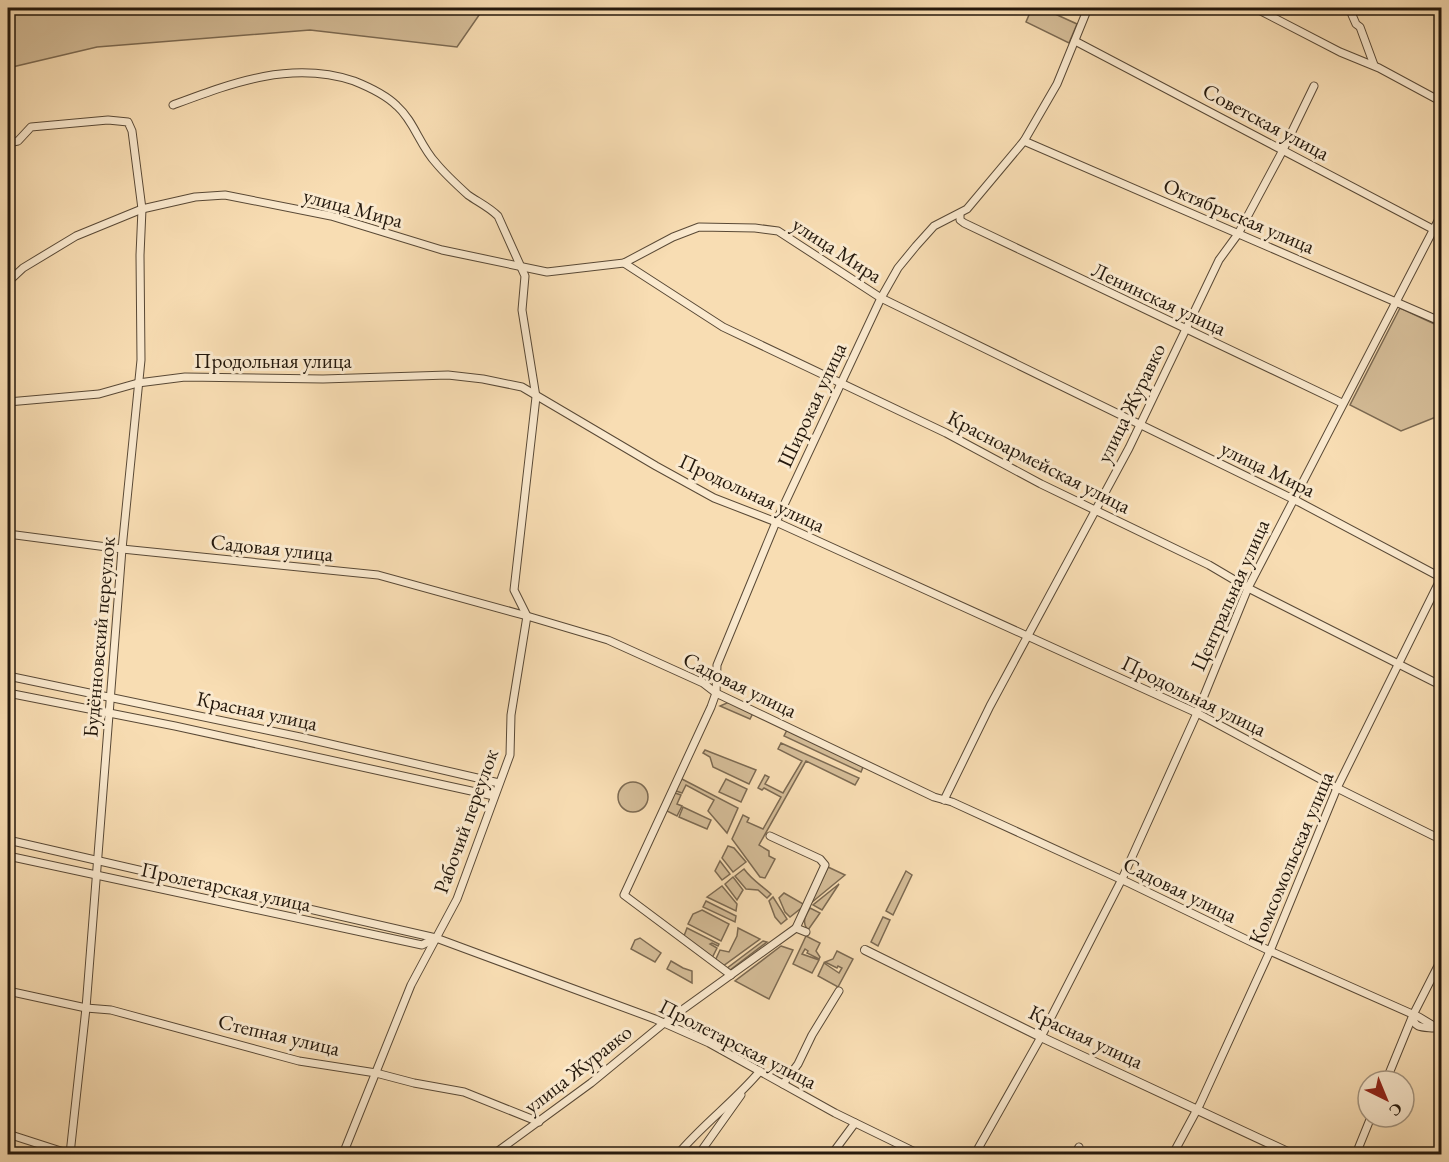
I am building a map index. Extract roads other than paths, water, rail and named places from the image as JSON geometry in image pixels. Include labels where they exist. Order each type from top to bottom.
[{"type":"street","name":"Широкая улица","points":[[731,975],[624,895],[716,693],[717,665],[776,522],[881,298],[898,268],[934,226],[960,215],[971,206],[1024,141],[1057,84],[1088,8]]},
{"type":"street","points":[[1255,8],[1340,52],[1374,65],[1442,102]]},
{"type":"street","points":[[1349,8],[1356,24],[1360,27],[1374,65]]},
{"type":"street","name":"Советская улица","points":[[1075,41],[1442,234]]},
{"type":"street","points":[[173,105],[234,83],[288,72],[338,76],[362,84],[398,106],[434,161],[466,192],[498,216],[525,276],[522,310],[536,397],[514,590],[527,616]]},
{"type":"street","name":"улица Журавко","points":[[944,800],[990,706],[1140,424],[1219,260],[1238,234],[1314,86]]},
{"type":"street","name":"Будённовский переулок","points":[[8,143],[18,141],[31,127],[108,120],[129,122],[142,209],[141,360],[122,549],[87,1008],[70,1155]]},
{"type":"street","name":"Октябрьская улица","points":[[1024,141],[1442,322]]},
{"type":"street","name":"улица Мира","points":[[8,282],[23,268],[76,236],[142,209],[195,197],[225,195],[331,216],[442,250],[547,272],[624,263],[673,237],[699,227],[755,228],[778,231],[881,298],[1293,499],[1441,577]]},
{"type":"street","name":"Центральная улица","points":[[975,1155],[1041,1037],[1122,879],[1197,713],[1248,588],[1442,213]]},
{"type":"street","points":[[960,215],[960,220],[964,223]]},
{"type":"street","name":"Ленинская улица","points":[[949,219],[964,223],[1342,403]]},
{"type":"street","name":"Красноармейская улица","points":[[624,263],[723,327],[946,433],[1041,484],[1209,565],[1248,588],[1442,686]]},
{"type":"street","name":"Продольная улица","points":[[8,402],[99,394],[138,383],[185,377],[323,379],[448,375],[522,387],[714,498],[776,522],[1197,713],[1337,788],[1442,840]]},
{"type":"street","name":"Садовая улица","points":[[8,534],[122,549],[378,575],[608,640],[703,683],[716,693],[934,797],[1122,879],[1270,951],[1413,1015],[1417,1026],[1439,1030]]},
{"type":"street","name":"Комсомольская улица","points":[[1173,1155],[1197,1110],[1270,951],[1337,788],[1441,577]]},
{"type":"street","name":"Рабочий переулок","points":[[343,1155],[411,985],[457,899],[510,755],[511,715],[527,616]]},
{"type":"street","name":"Красная улица","points":[[8,676],[300,737],[500,783]]},
{"type":"street","name":"Красная улица","points":[[8,693],[494,796]]},
{"type":"street","points":[[770,836],[820,859],[825,865],[797,926],[806,932]]},
{"type":"street","name":"Пролетарская улица","points":[[8,840],[436,938],[664,1023],[709,1043],[855,1123],[919,1155]]},
{"type":"street","name":"Пролетарская улица","points":[[8,856],[422,945],[436,938]]},
{"type":"street","name":"улица Журавко","points":[[494,1155],[591,1083],[664,1023],[797,926]]},
{"type":"street","name":"Красная улица","points":[[866,950],[1041,1037],[1292,1155]]},
{"type":"street","points":[[1391,1069],[1413,1015],[1442,958]]},
{"type":"street","name":"Степная улица","points":[[8,991],[87,1008],[111,1010],[299,1061],[376,1072],[414,1083],[464,1092],[539,1122]]},
{"type":"street","points":[[783,1084],[798,1064],[812,1035],[839,991]]},
{"type":"street","points":[[699,1155],[760,1071]]},
{"type":"street","points":[[678,1155],[690,1139],[750,1083]]},
{"type":"street","points":[[832,1155],[855,1123]]},
{"type":"street","points":[[1356,1155],[1366,1129]]},
{"type":"street","points":[[8,1134],[70,1155]]},
{"type":"street","points":[[1075,1155],[1079,1147]]}]
